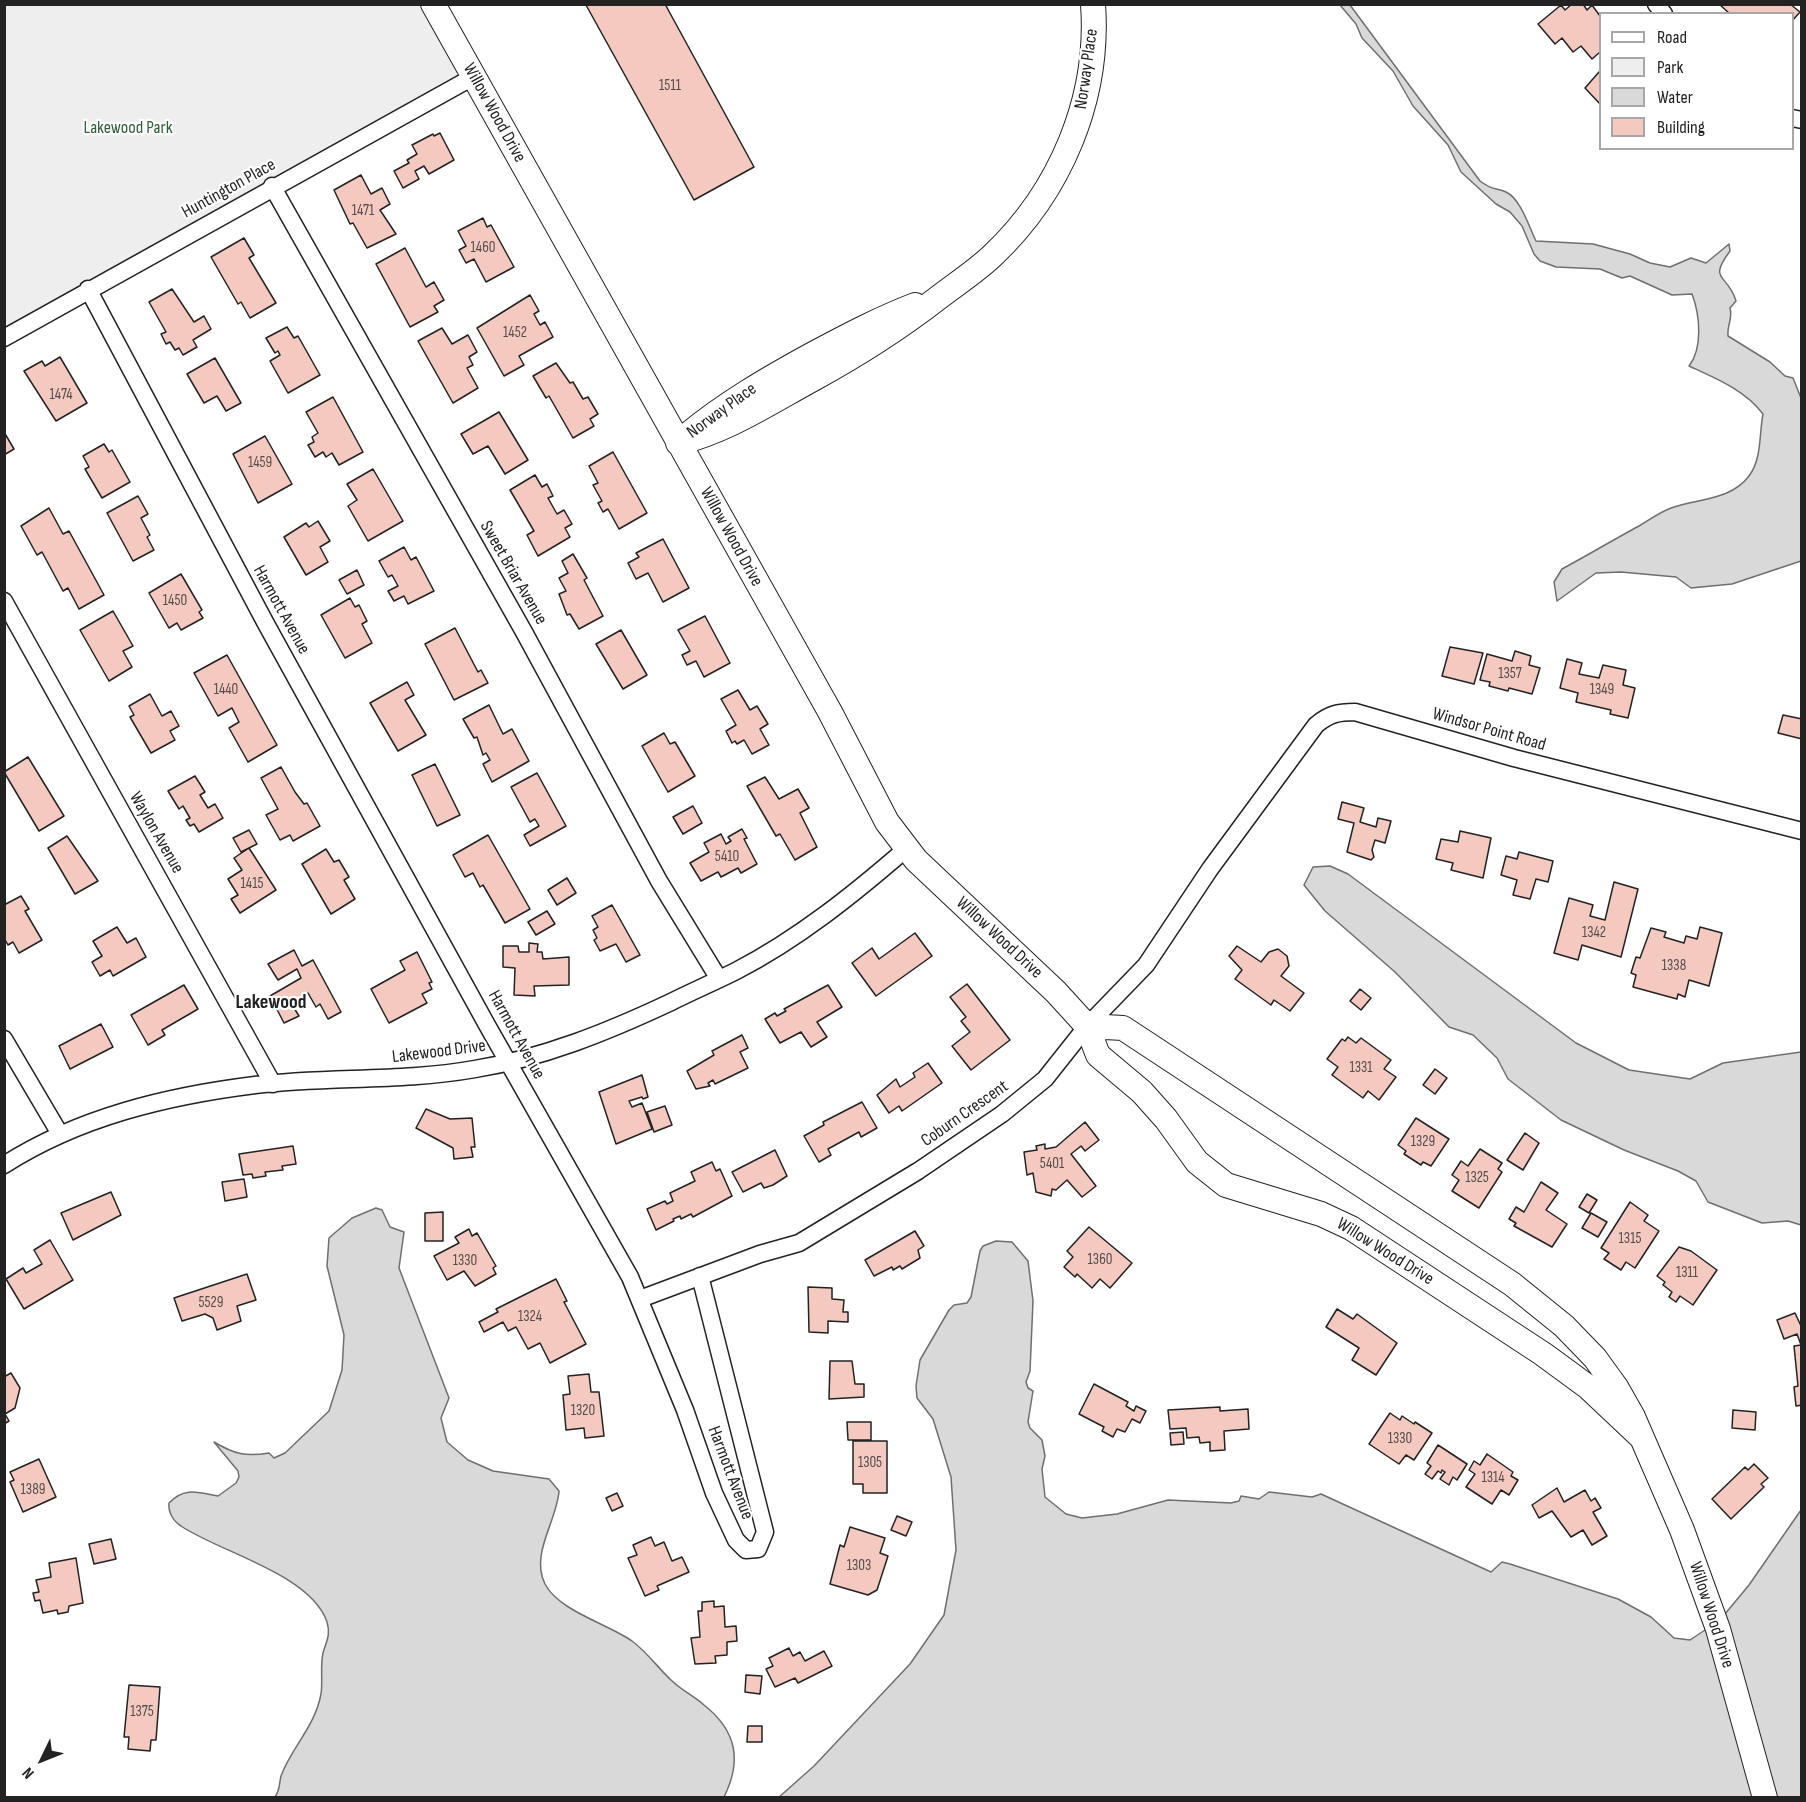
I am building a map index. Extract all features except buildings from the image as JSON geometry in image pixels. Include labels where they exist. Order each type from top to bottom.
[{"type":"street","name":"Willow Wood Drive","points":[[433,4],[830,712],[887,822],[907,848],[1056,992],[1087,1026],[1098,1055],[1142,1092],[1166,1119],[1197,1162],[1213,1176],[1226,1185],[1321,1214],[1351,1228],[1543,1354],[1588,1387],[1641,1437]]},
{"type":"street","name":"Norway Place","points":[[678,443],[714,413],[752,387],[871,322],[940,296],[991,257],[1019,228],[1044,196],[1063,162],[1077,126],[1088,89],[1092,58],[1093,4]]},
{"type":"street","name":"Huntington Place","points":[[4,338],[272,186],[473,77]]},
{"type":"street","name":"Sweet Briar Avenue","points":[[272,186],[524,632],[659,881],[718,979]]},
{"type":"street","name":"Harmott Avenue","points":[[88,289],[265,622],[630,1277],[685,1410],[714,1492],[736,1540],[746,1550],[758,1549],[765,1532],[700,1276]]},
{"type":"street","name":"Waylon Avenue","points":[[4,601],[273,1084]]},
{"type":"street","name":"Windsor Point Road","points":[[1226,847],[1316,725],[1326,717],[1339,712],[1355,712],[1525,761],[1802,831]]},
{"type":"street","name":"Coburn Crescent","points":[[639,1299],[760,1254],[799,1243],[918,1171],[1002,1114],[1045,1079],[1087,1026],[1146,965],[1226,847]]},
{"type":"street","name":"Lakewood Drive","points":[[4,1165],[60,1134],[120,1111],[256,1085],[422,1077],[509,1062],[616,1029],[759,958],[814,922],[907,848]]},
{"type":"street","name":"Willow Wood Drive","points":[[1087,1026],[1123,1028],[1512,1284],[1564,1326],[1595,1358],[1616,1387],[1682,1530],[1718,1629],[1764,1797]]},
{"type":"street","points":[[4,1039],[60,1134]]},
{"type":"green space","name":"Lakewood Park","points":[[5,5],[433,5],[473,77],[5,338]]},
{"type":"water","points":[[1340,5],[1350,5],[1480,181],[1491,188],[1506,192],[1516,201],[1536,241],[1593,244],[1630,254],[1650,263],[1670,267],[1691,258],[1706,263],[1729,244],[1730,251],[1720,268],[1721,277],[1733,292],[1736,301],[1730,308],[1728,336],[1770,362],[1785,376],[1793,378],[1801,398],[1801,561],[1732,584],[1691,588],[1676,577],[1621,572],[1596,573],[1557,601],[1554,582],[1562,569],[1667,510],[1713,498],[1741,484],[1749,476],[1756,462],[1763,414],[1739,391],[1689,366],[1696,350],[1699,331],[1692,294],[1672,295],[1630,276],[1622,278],[1600,269],[1556,267],[1540,261],[1534,254],[1522,226],[1510,212],[1496,204],[1461,172],[1448,145],[1413,106],[1393,71],[1362,38],[1356,24]]},
{"type":"water","points":[[1330,866],[1348,874],[1576,1043],[1629,1070],[1690,1079],[1723,1063],[1801,1052],[1801,1225],[1788,1221],[1762,1223],[1708,1202],[1696,1181],[1561,1120],[1508,1079],[1497,1058],[1473,1035],[1449,1027],[1395,972],[1325,911],[1304,885],[1313,867]]},
{"type":"water","points":[[376,1208],[382,1210],[390,1227],[404,1232],[399,1268],[449,1398],[441,1418],[447,1442],[468,1460],[493,1471],[549,1479],[559,1491],[542,1549],[541,1573],[545,1584],[561,1602],[632,1641],[675,1684],[700,1702],[724,1725],[730,1736],[734,1759],[730,1784],[724,1797],[275,1797],[285,1766],[318,1706],[322,1689],[322,1658],[328,1635],[327,1622],[318,1605],[303,1590],[284,1577],[178,1524],[170,1513],[169,1503],[180,1495],[191,1492],[218,1496],[236,1483],[239,1477],[238,1471],[214,1442],[240,1454],[269,1453],[274,1458],[285,1453],[329,1411],[342,1370],[344,1335],[327,1266],[329,1238],[352,1218]]},
{"type":"water","points":[[996,1241],[1012,1242],[1028,1261],[1033,1301],[1030,1371],[1026,1382],[1028,1388],[1033,1391],[1028,1422],[1030,1428],[1042,1440],[1045,1456],[1042,1469],[1045,1497],[1066,1514],[1082,1518],[1117,1514],[1168,1500],[1231,1503],[1239,1501],[1241,1496],[1259,1499],[1269,1492],[1312,1497],[1321,1494],[1491,1572],[1502,1562],[1618,1599],[1651,1617],[1674,1638],[1690,1640],[1720,1620],[1749,1585],[1801,1510],[1801,1797],[778,1798],[814,1766],[910,1664],[944,1615],[956,1550],[951,1477],[933,1419],[917,1398],[916,1386],[920,1360],[949,1310],[954,1305],[967,1303],[971,1297],[980,1251],[983,1246]]},
{"type":"district","name":"Lakewood","points":[[271,1003]]}]
